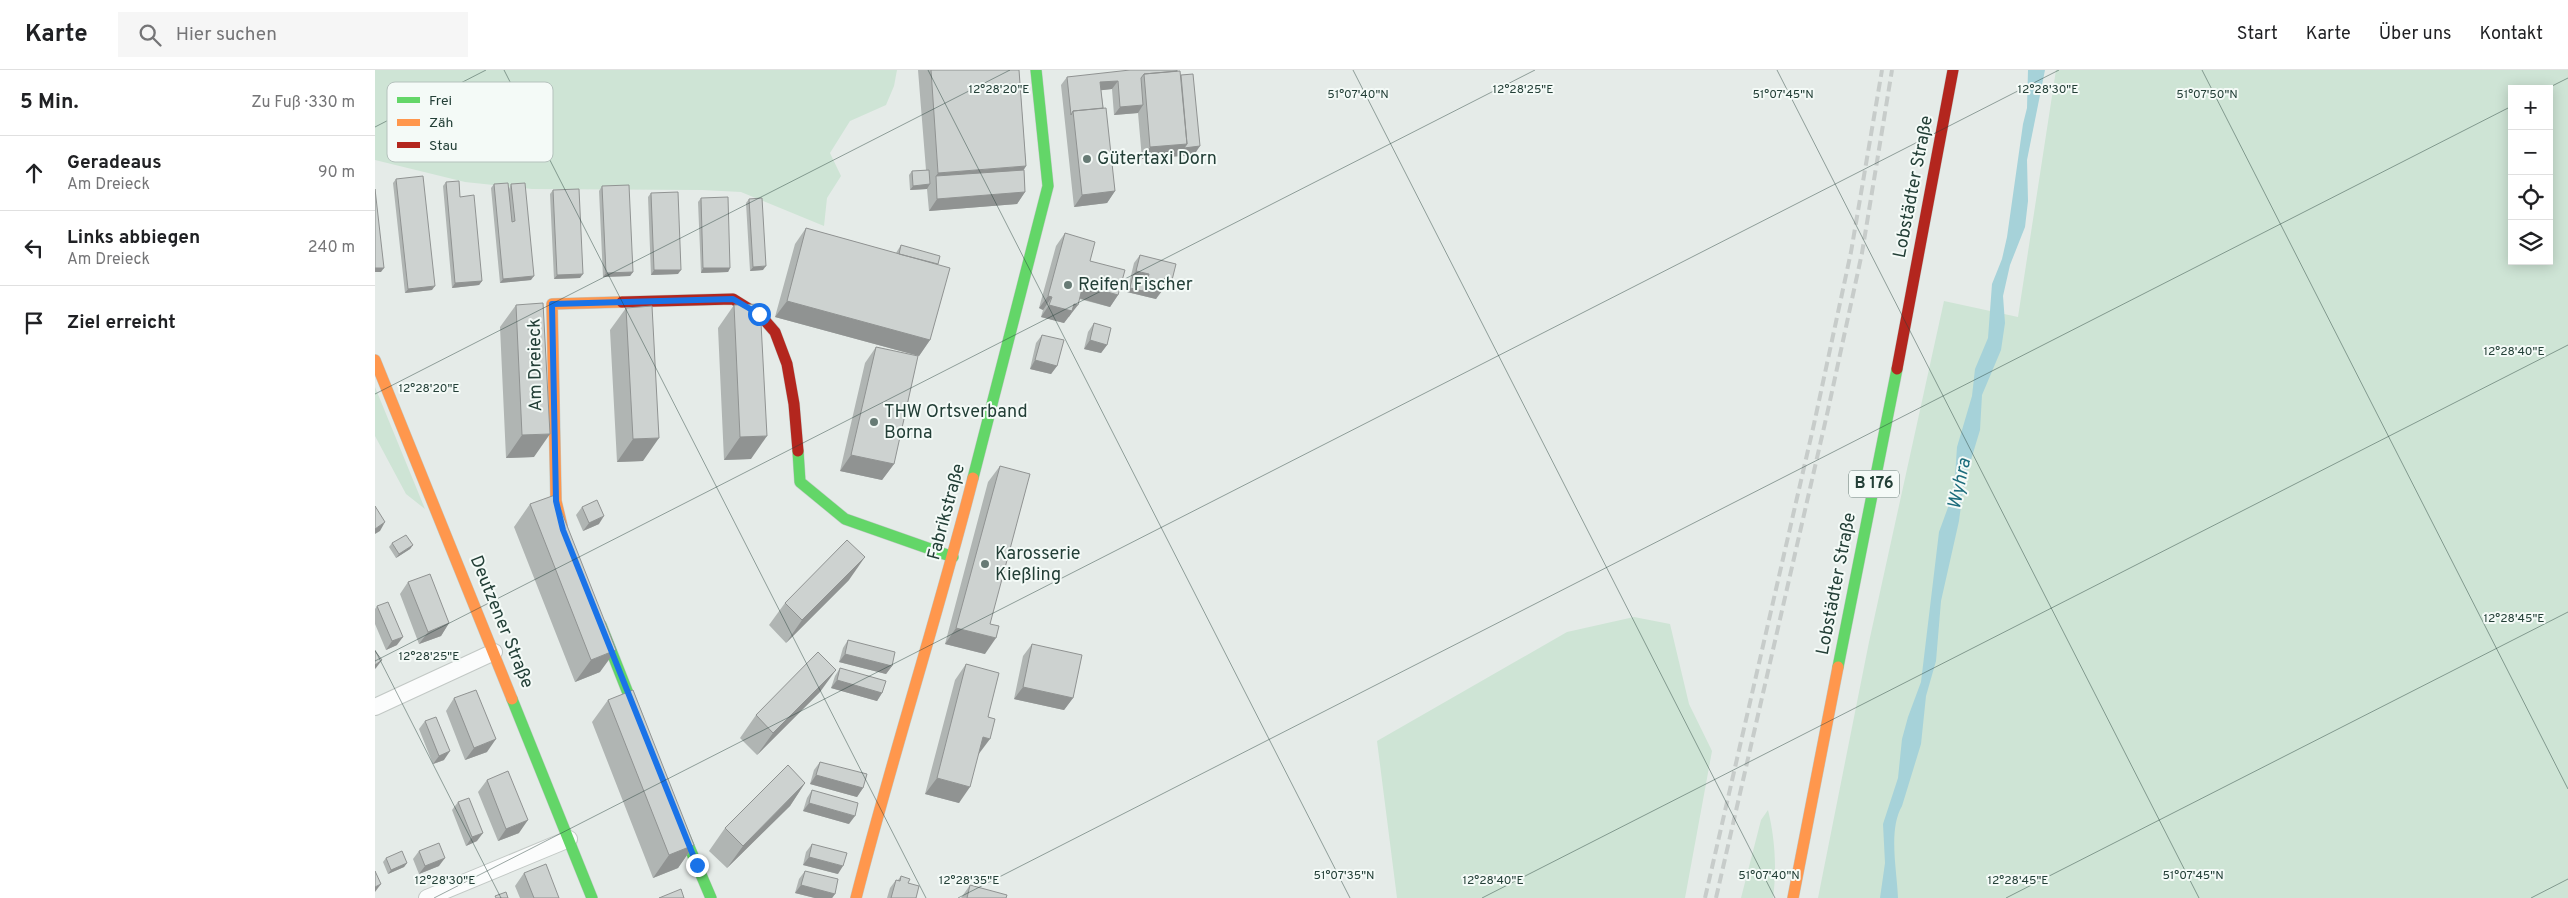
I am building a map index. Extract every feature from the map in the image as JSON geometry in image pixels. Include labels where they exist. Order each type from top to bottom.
[{"type":"street","name":"Fabrikstraße","points":[[855,898],[953,557],[1048,186],[1036,70]]},
{"type":"street","name":"Lobstädter Straße","points":[[1793,898],[1932,188],[1953,70]]},
{"type":"street","name":"Am Dreieck","points":[[567,540],[556,501],[552,304],[733,299],[759,314],[775,332],[789,369],[800,482],[845,519],[953,557]]},
{"type":"street","name":"Deutzener Straße","points":[[375,360],[592,898]]},
{"type":"street","points":[[596,613],[643,730]]},
{"type":"street","points":[[375,707],[493,652]]},
{"type":"street","points":[[675,811],[711,898]]},
{"type":"street","points":[[427,898],[569,839]]},
{"type":"green space","points":[[375,70],[897,70],[894,86],[886,105],[850,121],[830,153],[841,176],[827,198],[824,226],[741,192],[532,189],[465,182],[375,160]]},
{"type":"green space","points":[[2056,70],[2568,70],[2568,898],[1818,898],[1869,642],[1944,301],[2018,317]]},
{"type":"green space","points":[[375,387],[425,509],[406,494],[375,436]]},
{"type":"green space","points":[[1634,617],[1670,624],[1689,704],[1712,751],[1685,898],[1397,898],[1377,741],[1567,632]]},
{"type":"green space","points":[[1768,810],[1775,854],[1773,898],[1741,898],[1761,820]]},
{"type":"water","name":"Wyhra","points":[[2028,70],[2045,70],[2027,160],[2028,201],[2025,227],[2010,265],[2003,296],[2005,323],[2001,350],[1982,395],[1980,430],[1964,483],[1959,521],[1941,601],[1936,661],[1926,696],[1921,744],[1895,827],[1894,850],[1898,898],[1880,898],[1885,863],[1883,824],[1898,778],[1902,739],[1921,682],[1939,532],[1954,491],[1957,447],[1972,396],[1975,369],[1988,338],[1992,284],[2002,259],[2007,237],[2023,124],[2027,108]]},
{"type":"building","points":[[931,70],[1019,70],[1026,166],[938,173]]},
{"type":"building","points":[[1130,70],[1177,71],[1144,74],[1141,78],[1143,105],[1120,107],[1118,81],[1100,82],[1103,108],[1073,111],[1071,115],[1067,77]]},
{"type":"building","points":[[1180,71],[1187,144],[1150,147],[1144,74]]},
{"type":"building","points":[[1193,74],[1200,146],[1184,148],[1187,144],[1181,75]]},
{"type":"building","points":[[1106,108],[1115,191],[1082,195],[1073,111]]},
{"type":"building","points":[[929,170],[930,184],[913,186],[912,171]]},
{"type":"building","points":[[1024,170],[1025,192],[937,199],[936,176]]},
{"type":"building","points":[[423,176],[435,286],[408,289],[396,179]]},
{"type":"building","points":[[459,181],[460,197],[474,195],[482,281],[455,283],[446,182]]},
{"type":"building","points":[[508,183],[512,222],[515,221],[511,184],[525,183],[534,276],[503,279],[494,184]]},
{"type":"building","points":[[629,185],[633,272],[606,273],[602,186]]},
{"type":"building","points":[[375,189],[384,268],[375,268]]},
{"type":"building","points":[[579,189],[583,274],[557,275],[553,190]]},
{"type":"building","points":[[678,192],[681,270],[654,270],[651,193]]},
{"type":"building","points":[[728,197],[730,268],[703,268],[701,198]]},
{"type":"building","points":[[762,198],[766,266],[753,267],[749,199]]},
{"type":"building","points":[[806,228],[950,268],[930,340],[787,301]]},
{"type":"building","points":[[1065,233],[1095,242],[1090,261],[1125,270],[1118,295],[1083,285],[1078,305],[1074,304],[1072,311],[1049,305],[1052,297],[1048,296]]},
{"type":"building","points":[[901,245],[940,256],[938,264],[899,254]]},
{"type":"building","points":[[1140,255],[1176,264],[1172,280],[1165,278],[1162,291],[1146,286],[1149,274],[1136,271]]},
{"type":"building","points":[[1133,275],[1146,278],[1143,291],[1130,288]]},
{"type":"building","points":[[543,303],[550,434],[522,435],[516,305]]},
{"type":"building","points":[[760,304],[767,436],[740,437],[734,305]]},
{"type":"building","points":[[652,306],[659,438],[633,439],[626,308]]},
{"type":"building","points":[[1094,323],[1111,328],[1107,345],[1090,340]]},
{"type":"building","points":[[1042,335],[1064,340],[1057,366],[1035,360]]},
{"type":"building","name":"THW Ortsverband Borna","points":[[876,347],[918,356],[894,464],[851,455]]},
{"type":"building","points":[[1000,466],[1030,474],[990,624],[999,626],[996,638],[956,628]]},
{"type":"building","points":[[555,495],[616,650],[591,660],[530,504]]},
{"type":"building","points":[[597,500],[604,516],[589,523],[582,507]]},
{"type":"building","points":[[375,506],[385,522],[375,529]]},
{"type":"building","points":[[406,535],[413,545],[399,554],[392,543]]},
{"type":"building","points":[[847,540],[865,557],[802,620],[785,603]]},
{"type":"building","points":[[430,574],[449,623],[428,632],[408,582]]},
{"type":"building","points":[[388,602],[403,637],[392,641],[377,606]]},
{"type":"building","points":[[848,640],[895,652],[892,666],[845,654]]},
{"type":"building","points":[[1032,644],[1082,655],[1073,698],[1023,687]]},
{"type":"building","points":[[375,651],[382,660],[375,665]]},
{"type":"building","points":[[818,652],[836,670],[773,733],[756,715]]},
{"type":"building","points":[[966,664],[999,673],[988,717],[995,719],[990,739],[983,737],[970,787],[937,778]]},
{"type":"building","points":[[840,668],[886,681],[882,693],[837,680]]},
{"type":"building","points":[[476,690],[496,739],[474,748],[454,698]]},
{"type":"building","points":[[633,690],[694,845],[669,855],[608,700]]},
{"type":"building","points":[[436,717],[450,751],[439,756],[425,721]]},
{"type":"building","points":[[820,762],[867,774],[863,788],[816,775]]},
{"type":"building","points":[[788,765],[805,783],[743,846],[725,828]]},
{"type":"building","points":[[508,771],[528,820],[506,829],[487,780]]},
{"type":"building","points":[[812,790],[858,803],[855,816],[809,803]]},
{"type":"building","points":[[469,798],[483,833],[472,837],[458,802]]},
{"type":"building","points":[[439,843],[445,858],[425,866],[419,851]]},
{"type":"building","points":[[812,844],[847,853],[843,866],[809,857]]},
{"type":"building","points":[[402,851],[407,863],[391,870],[386,858]]},
{"type":"building","points":[[546,864],[559,898],[534,898],[524,873]]},
{"type":"building","points":[[375,871],[381,884],[375,887]]},
{"type":"building","points":[[805,871],[838,879],[835,894],[801,885]]},
{"type":"building","points":[[901,876],[910,879],[908,883],[919,886],[916,898],[891,898],[896,880],[900,881]]},
{"type":"building","points":[[970,885],[1007,895],[1006,898],[967,898]]},
{"type":"building","points":[[681,889],[684,898],[659,898]]},
{"type":"building","points":[[506,892],[508,898],[496,898],[495,896]]},
{"type":"railway","points":[[1705,898],[1814,424],[1851,252],[1882,70]]},
{"type":"railway","points":[[1716,898],[1828,410],[1862,253],[1892,70]]},
{"type":"traffic: fast","points":[[973,478],[1048,186],[1036,70]]},
{"type":"traffic: fast","points":[[1838,667],[1897,369]]},
{"type":"traffic: fast","points":[[798,451],[800,482],[845,519],[953,557]]},
{"type":"traffic: fast","points":[[601,625],[639,721]]},
{"type":"traffic: fast","points":[[512,699],[592,898]]},
{"type":"traffic: fast","points":[[679,823],[711,898]]},
{"type":"traffic: slow","points":[[562,526],[556,501],[552,304],[622,302]]},
{"type":"traffic: slow","points":[[375,360],[512,699]]},
{"type":"traffic: slow","points":[[856,898],[973,478]]},
{"type":"traffic: slow","points":[[1793,898],[1838,667]]},
{"type":"traffic: jam","points":[[1897,369],[1953,70]]},
{"type":"traffic: jam","points":[[622,302],[733,299],[762,317],[775,332],[787,364],[794,404],[798,451]]},
{"type":"place","name":"Gütertaxi Dorn","points":[[1087,159]]},
{"type":"place","name":"Reifen Fischer","points":[[1068,285]]},
{"type":"place","name":"THW Ortsverband Borna","points":[[874,422]]},
{"type":"place","name":"Karosserie Kießling","points":[[985,564]]},
{"type":"route","points":[[697,865],[563,530],[556,501],[552,304],[733,299],[759,314]]}]
